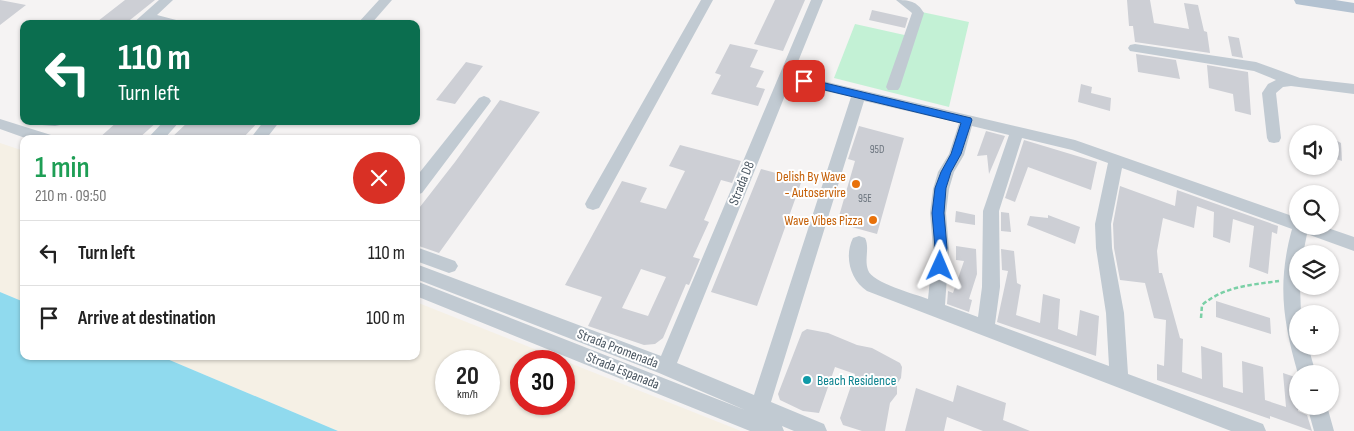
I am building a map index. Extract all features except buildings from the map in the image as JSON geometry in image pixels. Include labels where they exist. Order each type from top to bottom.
[{"type":"main road","points":[[1302,0],[1354,8]]},
{"type":"main road","points":[[1339,0],[1354,2]]},
{"type":"street","points":[[143,20],[167,0]]},
{"type":"street","points":[[367,20],[386,0]]},
{"type":"street","points":[[593,204],[707,0]]},
{"type":"street","name":"Strada D8","points":[[666,367],[817,0]]},
{"type":"street","points":[[893,87],[918,13],[916,8],[902,0]]},
{"type":"street","points":[[1136,48],[1246,65],[1262,69],[1291,82]]},
{"type":"street","points":[[785,77],[1075,145],[1289,222]]},
{"type":"street","points":[[1274,138],[1270,93],[1272,86],[1291,82],[1354,88]]},
{"type":"street","points":[[760,407],[859,95]]},
{"type":"street","points":[[420,184],[484,101]]},
{"type":"street","points":[[4,129],[20,119]]},
{"type":"street","points":[[936,310],[941,248],[938,213],[941,188],[946,172],[956,154],[967,120]]},
{"type":"street","points":[[158,135],[169,125]]},
{"type":"street","points":[[261,135],[269,125]]},
{"type":"street","points":[[4,129],[29,135]]},
{"type":"street","points":[[4,129],[20,140]]},
{"type":"street","points":[[985,328],[991,287],[991,212],[1017,132]]},
{"type":"street","points":[[1117,160],[1110,185],[1104,224],[1104,248],[1115,313],[1119,379]]},
{"type":"street","points":[[1327,235],[1354,244]]},
{"type":"street","points":[[859,243],[858,271],[866,282],[1256,431]]},
{"type":"street","points":[[420,255],[449,266]]},
{"type":"street","name":"Strada Promenada","points":[[420,273],[666,367],[817,431]]},
{"type":"street","name":"Strada Espanada","points":[[420,290],[774,431]]},
{"type":"street","points":[[1319,415],[1324,431]]},
{"type":"path","points":[[1201,318],[1202,304],[1210,297],[1226,289],[1289,278]]},
{"type":"green space","points":[[917,11],[969,22],[949,107],[834,78],[855,24],[909,36]]},
{"type":"sand","points":[[0,143],[20,150],[20,300],[0,292]]},
{"type":"sand","points":[[420,304],[537,350],[510,350],[510,415],[575,415],[575,365],[741,431],[338,431],[169,360],[420,360]]},
{"type":"water","points":[[0,292],[20,300],[20,360],[169,360],[338,431],[0,431]]},
{"type":"place","name":"Delish By Wave - Autoservire","points":[[856,184]]},
{"type":"place","name":"Wave Vibes Pizza","points":[[873,220]]},
{"type":"place","name":"Beach Residence","points":[[807,380]]},
{"type":"route","points":[[804,81],[967,120],[963,136],[946,172],[941,188],[938,213],[941,248],[940,266]]}]
